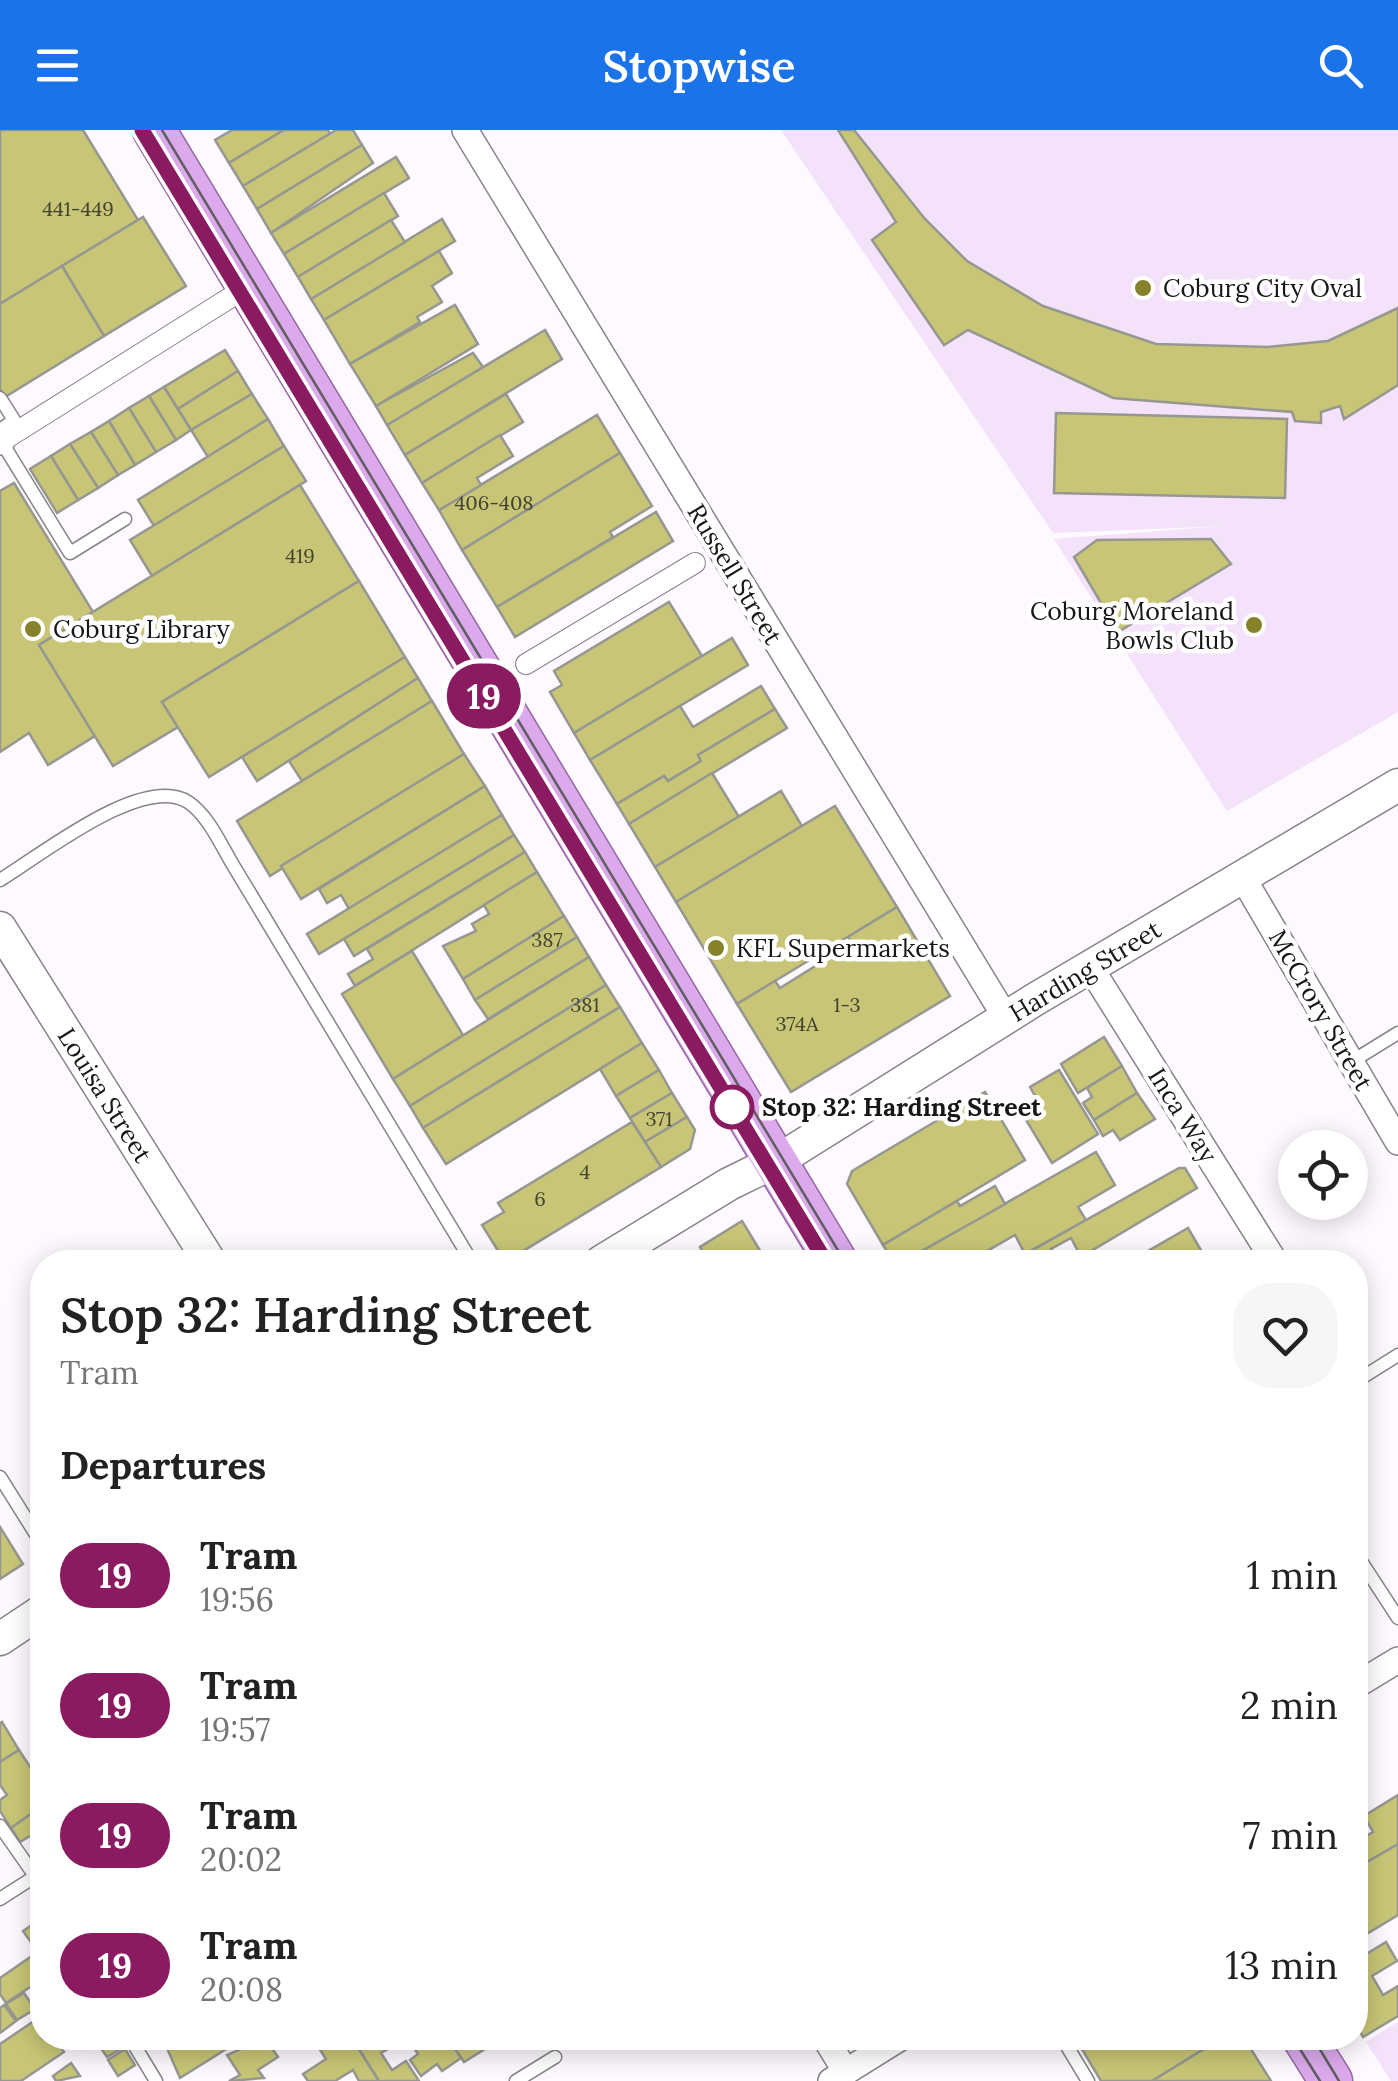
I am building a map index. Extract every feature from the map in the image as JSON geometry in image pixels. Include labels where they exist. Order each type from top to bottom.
[{"type":"highway","points":[[154,130],[829,1250]]},
{"type":"highway","points":[[1312,2050],[1331,2081]]},
{"type":"street","name":"Russell Street","points":[[465,130],[1006,1018]]},
{"type":"street","points":[[0,438],[247,287]]},
{"type":"street","points":[[526,664],[695,562]]},
{"type":"street","name":"Harding Street","points":[[621,1250],[775,1162],[1090,967],[1398,784]]},
{"type":"street","name":"McCrory Street","points":[[1243,878],[1398,1142]]},
{"type":"street","name":"Louisa Street","points":[[0,928],[202,1250]]},
{"type":"street","name":"Inca Way","points":[[1090,967],[1267,1250]]},
{"type":"street","points":[[0,1639],[30,1619]]},
{"type":"street","points":[[1368,1678],[1398,1660]]},
{"type":"street","points":[[834,2050],[851,2074],[884,2050]]},
{"type":"lane","points":[[0,398],[14,420],[0,438],[70,553],[125,519]]},
{"type":"lane","points":[[0,880],[130,801],[162,794],[190,803],[233,865],[465,1250]]},
{"type":"lane","points":[[1351,1062],[1398,1033]]},
{"type":"lane","points":[[1368,1374],[1398,1355]]},
{"type":"lane","points":[[0,1477],[30,1525]]},
{"type":"lane","points":[[1368,1572],[1398,1618]]},
{"type":"lane","points":[[0,1826],[30,1865]]},
{"type":"lane","points":[[0,1899],[30,1883]]},
{"type":"lane","points":[[137,2050],[156,2081]]},
{"type":"lane","points":[[1069,2050],[1088,2081]]},
{"type":"lane","points":[[516,2081],[555,2057]]},
{"type":"shaded area","name":"Coburg City Oval","points":[[781,130],[1398,130],[1398,712],[1227,811],[1054,539],[1225,526],[1053,533]]},
{"type":"shaded area","points":[[1398,2022],[1398,2081],[1391,2081],[1368,2041]]},
{"type":"building","points":[[0,130],[83,130],[138,220],[0,304]]},
{"type":"building","points":[[232,130],[284,130],[229,163],[215,140]]},
{"type":"building","points":[[284,130],[328,130],[330,134],[243,186],[229,163]]},
{"type":"building","points":[[336,130],[353,130],[362,145],[257,209],[243,186]]},
{"type":"building","points":[[838,130],[854,130],[925,219],[967,261],[1043,306],[1156,344],[1268,347],[1328,341],[1398,308],[1398,385],[1344,419],[1340,406],[1321,412],[1321,423],[1295,421],[1292,412],[1113,398],[968,330],[944,345],[872,240],[896,222]]},
{"type":"building","points":[[362,145],[373,163],[271,233],[257,209]]},
{"type":"building","points":[[396,157],[409,178],[284,254],[271,233]]},
{"type":"building","points":[[384,193],[398,216],[298,277],[284,254]]},
{"type":"building","points":[[143,217],[186,286],[104,336],[62,266]]},
{"type":"building","points":[[442,219],[455,241],[324,320],[311,299]]},
{"type":"building","points":[[391,220],[405,242],[311,299],[298,277]]},
{"type":"building","points":[[439,251],[452,273],[432,286],[442,302],[417,317],[420,322],[350,364],[324,320]]},
{"type":"building","points":[[62,266],[104,336],[5,397],[0,389],[0,304]]},
{"type":"building","points":[[455,305],[478,344],[376,406],[350,364]]},
{"type":"building","points":[[545,330],[562,359],[405,455],[387,425]]},
{"type":"building","points":[[225,350],[238,371],[178,409],[164,387]]},
{"type":"building","points":[[473,353],[483,367],[387,425],[376,406]]},
{"type":"building","points":[[238,371],[252,394],[191,430],[178,409]]},
{"type":"building","points":[[164,387],[191,430],[176,440],[149,396]]},
{"type":"building","points":[[252,394],[268,419],[208,457],[191,430]]},
{"type":"building","points":[[506,394],[523,422],[422,483],[405,455]]},
{"type":"building","points":[[149,396],[176,440],[156,452],[129,408]]},
{"type":"building","points":[[129,408],[156,452],[135,465],[109,421]]},
{"type":"building","points":[[1056,413],[1287,419],[1285,498],[1054,493]]},
{"type":"building","points":[[597,415],[620,453],[462,550],[439,510]]},
{"type":"building","points":[[268,419],[284,446],[154,526],[138,500]]},
{"type":"building","points":[[109,421],[135,465],[118,475],[91,432]]},
{"type":"building","points":[[91,432],[118,475],[98,488],[70,444]]},
{"type":"building","points":[[500,435],[513,456],[477,478],[481,485],[439,510],[422,483]]},
{"type":"building","points":[[70,444],[98,488],[78,500],[51,456]]},
{"type":"building","points":[[284,446],[306,481],[152,576],[130,540]]},
{"type":"building","points":[[620,453],[652,506],[610,532],[613,537],[497,607],[462,550]]},
{"type":"building","points":[[51,456],[78,500],[57,513],[30,469]]},
{"type":"building","name":"Coburg Library","points":[[14,483],[93,612],[39,645],[95,736],[48,765],[29,733],[0,752],[0,491]]},
{"type":"building","points":[[300,485],[359,581],[162,702],[178,727],[113,766],[39,645]]},
{"type":"building","points":[[656,512],[673,541],[515,637],[497,607]]},
{"type":"building","points":[[1211,539],[1231,564],[1118,632],[1074,557],[1097,540]]},
{"type":"building","points":[[359,581],[405,657],[209,777],[162,702]]},
{"type":"building","points":[[669,602],[702,656],[574,733],[550,692],[562,685],[554,671]]},
{"type":"building","points":[[732,638],[748,665],[590,760],[574,733]]},
{"type":"building","points":[[405,657],[418,678],[257,781],[242,757]]},
{"type":"building","points":[[418,678],[432,701],[302,781],[289,761]]},
{"type":"building","points":[[761,686],[775,709],[698,755],[701,761],[668,781],[664,776],[617,804],[590,760],[680,706],[693,727]]},
{"type":"building","points":[[432,701],[464,754],[270,876],[237,821]]},
{"type":"building","points":[[775,709],[787,728],[629,824],[617,804],[664,776],[668,781],[701,761],[698,755]]},
{"type":"building","points":[[464,754],[485,786],[301,899],[281,866]]},
{"type":"building","points":[[712,773],[739,817],[655,867],[629,824]]},
{"type":"building","points":[[485,786],[502,815],[349,909],[341,895],[327,903],[319,889]]},
{"type":"building","points":[[781,791],[802,826],[676,902],[655,867]]},
{"type":"building","points":[[835,806],[897,907],[737,1004],[676,902]]},
{"type":"building","points":[[502,815],[514,835],[319,954],[307,934]]},
{"type":"building","points":[[514,835],[525,852],[354,956],[344,939]]},
{"type":"building","points":[[525,852],[537,872],[355,986],[348,974],[373,959],[367,949]]},
{"type":"building","points":[[537,872],[564,916],[463,979],[443,946],[476,931],[472,924],[489,914],[484,905]]},
{"type":"building","points":[[897,907],[950,996],[791,1092],[737,1004],[775,981],[780,988],[852,943],[848,937]]},
{"type":"building","points":[[564,916],[577,937],[475,1000],[463,979]]},
{"type":"building","points":[[577,937],[589,957],[488,1019],[475,1000]]},
{"type":"building","points":[[412,951],[463,1035],[393,1079],[342,994]]},
{"type":"building","points":[[589,957],[606,985],[410,1106],[393,1079]]},
{"type":"building","points":[[606,985],[620,1007],[423,1128],[410,1106]]},
{"type":"building","points":[[620,1007],[642,1043],[446,1164],[423,1128]]},
{"type":"building","points":[[1104,1037],[1122,1066],[1078,1093],[1061,1064]]},
{"type":"building","points":[[642,1043],[659,1070],[616,1096],[600,1069]]},
{"type":"building","points":[[1122,1066],[1137,1093],[1094,1120],[1083,1103],[1092,1097],[1087,1088]]},
{"type":"building","points":[[659,1070],[672,1093],[630,1118],[616,1096]]},
{"type":"building","points":[[1059,1070],[1098,1134],[1052,1163],[1026,1120],[1043,1110],[1030,1087]]},
{"type":"building","points":[[985,1092],[1025,1160],[883,1245],[847,1184],[852,1171]]},
{"type":"building","points":[[672,1093],[687,1117],[645,1142],[630,1118]]},
{"type":"building","points":[[1137,1093],[1155,1119],[1120,1140],[1113,1130],[1103,1136],[1094,1120]]},
{"type":"building","points":[[687,1117],[695,1130],[690,1149],[661,1167],[645,1142]]},
{"type":"building","points":[[632,1122],[661,1167],[525,1250],[498,1250],[482,1225],[504,1212],[498,1203]]},
{"type":"building","points":[[1096,1152],[1115,1185],[1078,1207],[1086,1220],[1032,1250],[1023,1250],[1015,1235],[989,1250],[923,1250]]},
{"type":"building","points":[[1179,1168],[1185,1168],[1197,1188],[1093,1250],[1077,1250],[1071,1238],[1052,1250],[1032,1250]]},
{"type":"building","points":[[995,1186],[1005,1204],[923,1250],[886,1250],[883,1245],[957,1201],[960,1206]]},
{"type":"building","points":[[742,1221],[760,1250],[702,1250],[700,1247]]},
{"type":"building","points":[[1188,1228],[1201,1250],[1150,1250]]},
{"type":"building","points":[[0,1527],[23,1564],[0,1579]]},
{"type":"building","points":[[0,1723],[19,1750],[0,1762]]},
{"type":"building","points":[[19,1750],[30,1767],[30,1815],[11,1828],[0,1811],[0,1800],[7,1795],[0,1785],[0,1762]]},
{"type":"building","points":[[1398,1795],[1398,1844],[1368,1862],[1368,1835],[1373,1832],[1368,1814]]},
{"type":"building","points":[[30,1815],[30,1836],[20,1842],[11,1828]]},
{"type":"building","points":[[1398,1844],[1398,1915],[1368,1933],[1368,1861]]},
{"type":"building","points":[[1386,1942],[1397,1961],[1372,1976],[1383,1995],[1398,1986],[1398,2016],[1368,2034],[1368,1953]]},
{"type":"building","points":[[30,1957],[30,1987],[6,2003],[0,1994],[0,1978]]},
{"type":"building","points":[[24,1993],[30,2002],[30,2012],[17,2020],[6,2004]]},
{"type":"building","points":[[4,2005],[16,2021],[0,2033],[0,2008]]},
{"type":"building","points":[[30,2024],[30,2050],[64,2052],[21,2081],[0,2081],[0,2044]]},
{"type":"building","points":[[126,2050],[135,2065],[118,2076],[108,2060]]},
{"type":"building","points":[[168,2050],[225,2050],[180,2078]]},
{"type":"building","points":[[238,2050],[273,2050],[278,2057],[258,2070],[264,2078],[229,2081],[240,2075],[227,2055]]},
{"type":"building","points":[[320,2050],[360,2050],[379,2081],[359,2081],[353,2070],[335,2081],[308,2081],[303,2074],[326,2059]]},
{"type":"building","points":[[360,2050],[386,2050],[381,2053],[392,2070],[406,2061],[419,2081],[379,2081]]},
{"type":"building","points":[[415,2050],[456,2050],[461,2058],[442,2071],[437,2064],[421,2076],[410,2060],[418,2054]]},
{"type":"building","points":[[456,2050],[483,2050],[464,2062]]},
{"type":"building","points":[[1082,2050],[1202,2050],[1152,2081],[1101,2081]]},
{"type":"building","points":[[1202,2050],[1252,2050],[1271,2081],[1152,2081]]},
{"type":"building","points":[[71,2063],[80,2076],[56,2081],[53,2076]]},
{"type":"tram line","points":[[142,130],[819,1250]]},
{"type":"tram line","name":"19","points":[[142,130],[819,1250]]},
{"type":"tram line","points":[[162,130],[838,1250]]},
{"type":"tram line","points":[[1301,2050],[1320,2081]]},
{"type":"tram line","points":[[1320,2050],[1339,2081]]},
{"type":"place","name":"Coburg City Oval","points":[[1143,288]]},
{"type":"place","name":"Coburg Moreland Bowls Club","points":[[1254,625]]},
{"type":"place","name":"Coburg Library","points":[[33,629]]},
{"type":"place","name":"KFL Supermarkets","points":[[716,948]]},
{"type":"place","name":"Stop 32: Harding Street","points":[[732,1107]]}]
